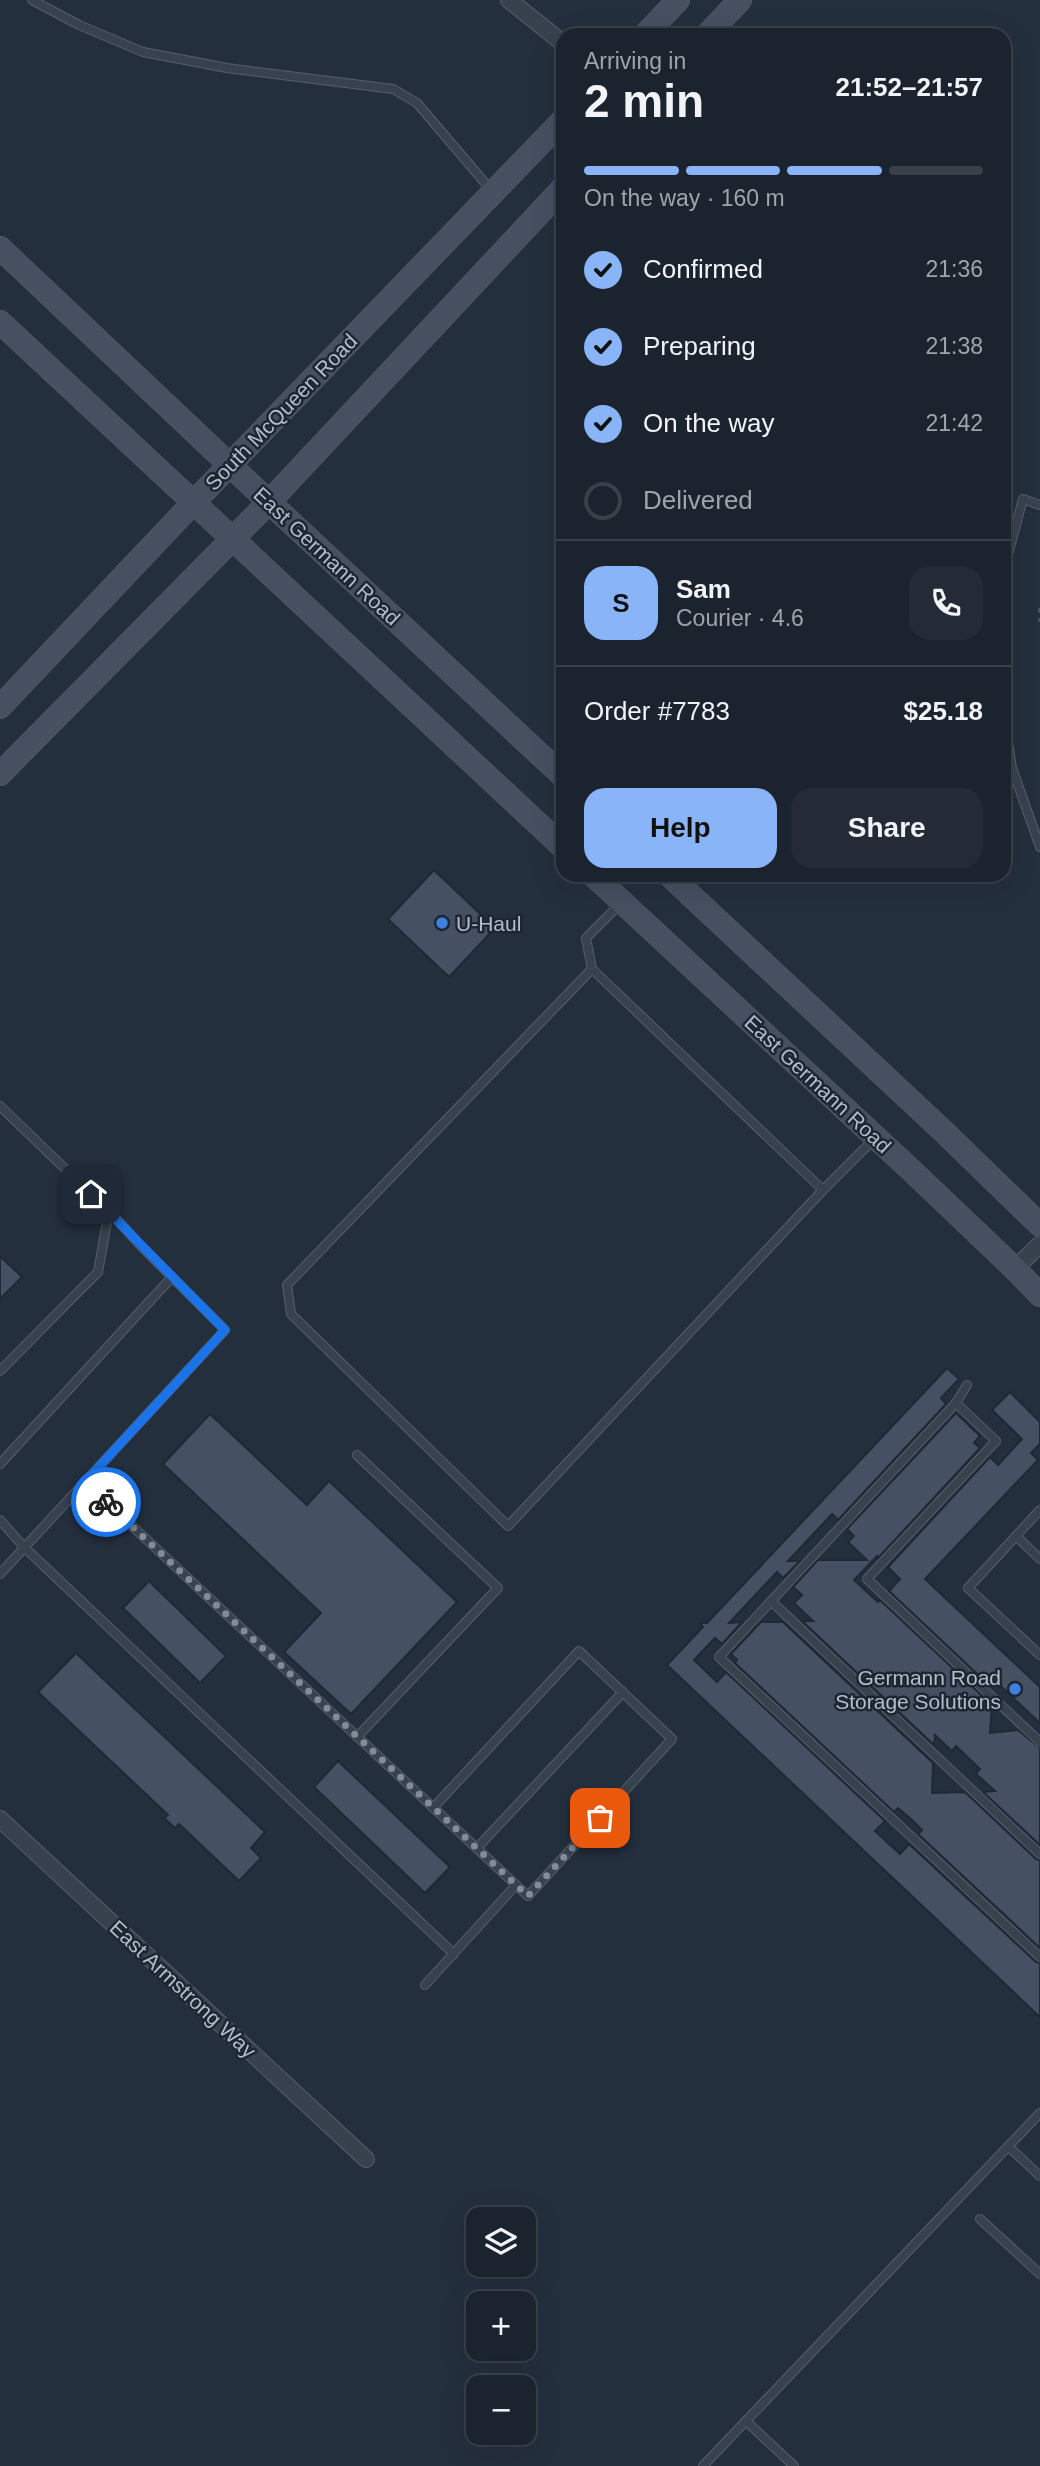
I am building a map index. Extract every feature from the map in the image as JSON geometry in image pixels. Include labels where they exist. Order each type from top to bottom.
[{"type":"main road","points":[[652,28],[678,0]]},
{"type":"main road","points":[[714,28],[740,0]]},
{"type":"main road","name":"South McQueen Road","points":[[0,707],[556,127]]},
{"type":"main road","points":[[0,774],[269,502],[556,196]]},
{"type":"main road","name":"East Germann Road","points":[[0,248],[556,770]]},
{"type":"main road","points":[[0,322],[556,841]]},
{"type":"main road","name":"East Germann Road","points":[[601,882],[876,1137],[1040,1295]]},
{"type":"main road","points":[[676,882],[1040,1225]]},
{"type":"street","points":[[509,0],[556,38]]},
{"type":"street","points":[[1015,1269],[1040,1244]]},
{"type":"street","name":"East Armstrong Way","points":[[0,1819],[366,2159]]},
{"type":"lane","points":[[32,0],[79,25],[143,52],[227,68],[393,89],[417,103],[493,192]]},
{"type":"lane","points":[[1011,543],[1023,499],[1040,505]]},
{"type":"lane","points":[[1011,762],[1040,847]]},
{"type":"lane","points":[[622,902],[586,938],[592,969],[824,1190]]},
{"type":"lane","points":[[592,969],[287,1285],[291,1314],[508,1526],[876,1137]]},
{"type":"lane","points":[[0,1106],[109,1211],[225,1330],[0,1574]]},
{"type":"lane","points":[[0,1371],[98,1272],[109,1211]]},
{"type":"lane","points":[[0,1464],[172,1277]]},
{"type":"lane","points":[[967,1385],[956,1403],[719,1657],[1040,1957]]},
{"type":"lane","points":[[956,1403],[996,1441],[867,1579],[1040,1742]]},
{"type":"lane","points":[[356,1455],[498,1588],[358,1737]]},
{"type":"lane","points":[[85,1482],[433,1808],[528,1896],[672,1739],[579,1651],[433,1808]]},
{"type":"lane","points":[[1040,1510],[968,1588],[1040,1655]]},
{"type":"lane","points":[[0,1520],[24,1548],[454,1954]]},
{"type":"lane","points":[[1016,1536],[1040,1559]]},
{"type":"lane","points":[[771,1601],[1040,1854]]},
{"type":"lane","points":[[477,1848],[623,1692]]},
{"type":"lane","points":[[425,1985],[516,1885]]},
{"type":"lane","points":[[703,2466],[1040,2113]]},
{"type":"lane","points":[[1008,2146],[1040,2176]]},
{"type":"lane","points":[[980,2219],[1040,2274]]},
{"type":"lane","points":[[746,2421],[794,2466]]},
{"type":"path","points":[[1040,608],[1040,622]]},
{"type":"building","name":"U-Haul","points":[[434,870],[495,928],[449,977],[388,919]]},
{"type":"building","points":[[0,1256],[22,1277],[0,1299]]},
{"type":"building","points":[[947,1368],[959,1379],[941,1398],[946,1404],[838,1520],[832,1514],[788,1561],[800,1561],[783,1578],[777,1572],[729,1623],[742,1622],[722,1644],[715,1638],[694,1660],[717,1682],[726,1672],[885,1821],[875,1831],[900,1854],[909,1844],[1040,1963],[1040,2017],[667,1665],[703,1627],[700,1623],[707,1623]]},
{"type":"building","points":[[1010,1392],[1040,1422],[1040,1444],[1031,1453],[1038,1460],[925,1579],[1040,1687],[1040,1723],[993,1679],[992,1688],[889,1591],[900,1579],[888,1567],[990,1457],[998,1465],[1022,1439],[992,1410]]},
{"type":"building","points":[[956,1413],[980,1436],[974,1443],[980,1448],[878,1558],[877,1556],[854,1580],[878,1602],[880,1600],[992,1705],[990,1733],[1018,1730],[1040,1748],[1040,1845],[983,1792],[995,1791],[976,1774],[980,1769],[956,1746],[952,1751],[935,1735],[934,1745],[802,1621],[813,1621],[794,1603],[802,1595],[793,1587],[818,1560],[867,1560],[848,1542],[854,1536],[847,1529]]},
{"type":"building","points":[[210,1414],[307,1505],[329,1481],[457,1602],[351,1714],[284,1652],[321,1613],[163,1464]]},
{"type":"building","points":[[149,1581],[226,1656],[200,1683],[123,1608]]},
{"type":"building","points":[[761,1622],[783,1622],[933,1763],[932,1793],[965,1792],[1040,1860],[1040,1948],[918,1834],[922,1830],[911,1819],[898,1808],[894,1812],[735,1663],[737,1660],[731,1654]]},
{"type":"building","points":[[76,1653],[265,1832],[251,1848],[261,1858],[239,1881],[179,1824],[175,1828],[164,1818],[168,1815],[38,1692]]},
{"type":"building","points":[[338,1761],[450,1867],[425,1893],[314,1787]]},
{"type":"way so far","points":[[106,1502],[528,1896],[600,1818]]},
{"type":"place","name":"U-Haul","points":[[442,923]]},
{"type":"place","name":"Germann Road Storage Solutions","points":[[1015,1689]]},
{"type":"route","points":[[91,1194],[225,1330],[85,1482],[106,1502]]}]
